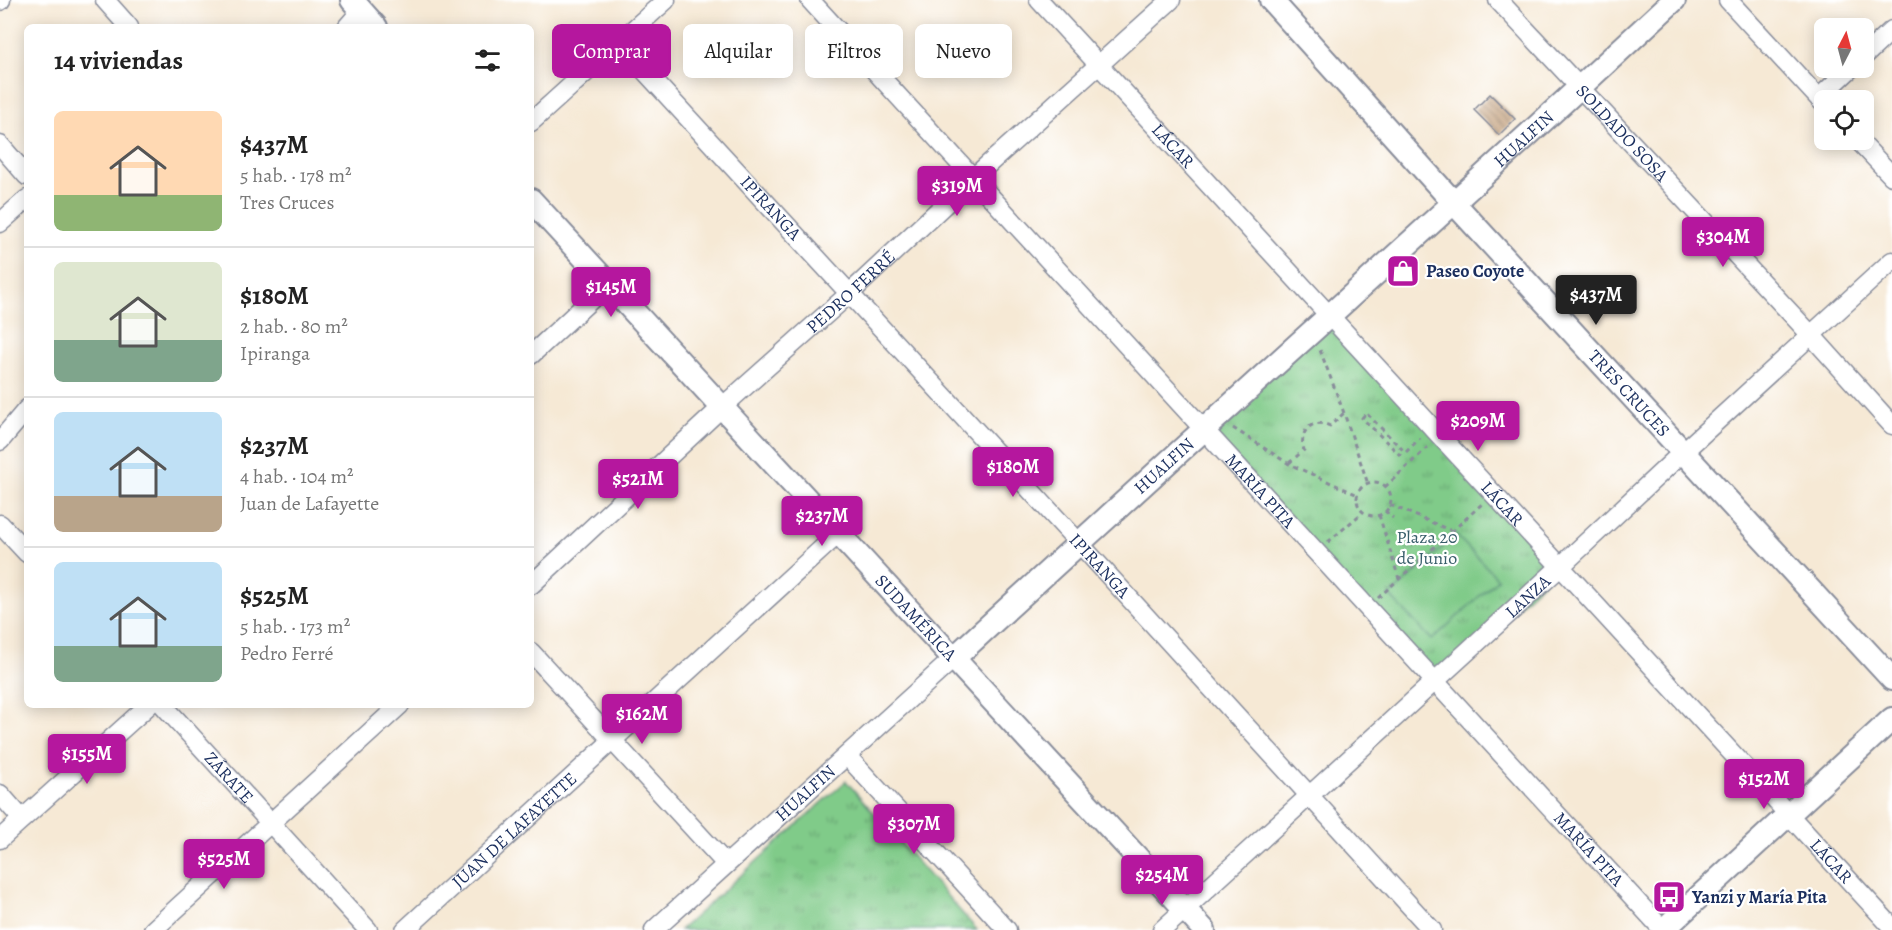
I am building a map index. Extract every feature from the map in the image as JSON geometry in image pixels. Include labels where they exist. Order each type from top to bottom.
[{"type":"street","points":[[105,0],[126,24]]},
{"type":"street","points":[[640,24],[666,0]]},
{"type":"street","name":"MARÍA PITA","points":[[810,0],[973,178],[1211,425],[1317,552],[1663,930]]},
{"type":"street","name":"LÁCAR","points":[[1039,0],[1892,927]]},
{"type":"street","name":"PEDRO FERRÉ","points":[[534,582],[721,408],[1171,0]]},
{"type":"street","name":"TRES CRUCES","points":[[1271,0],[1454,203],[1892,679]]},
{"type":"street","name":"SOLDADO SOSA","points":[[1498,0],[1892,425]]},
{"type":"street","name":"HUALFIN","points":[[654,930],[1331,316],[1674,0]]},
{"type":"street","points":[[1728,0],[1814,93]]},
{"type":"street","points":[[1874,47],[1892,30]]},
{"type":"street","points":[[534,119],[580,78]]},
{"type":"street","name":"IPIRANGA","points":[[651,78],[1432,930]]},
{"type":"street","points":[[1831,90],[1842,78]]},
{"type":"street","points":[[0,145],[24,173]]},
{"type":"street","points":[[1867,150],[1892,176]]},
{"type":"street","points":[[0,224],[24,203]]},
{"type":"street","name":"SUDAMÉRICA","points":[[534,203],[1204,930]]},
{"type":"street","name":"LANZA","points":[[1162,930],[1892,261]]},
{"type":"street","points":[[534,352],[608,284]]},
{"type":"street","points":[[0,441],[24,413]]},
{"type":"street","points":[[0,524],[24,550]]},
{"type":"street","name":"JUAN DE LAFAYETTE","points":[[405,930],[838,534]]},
{"type":"street","points":[[534,655],[726,864]]},
{"type":"street","points":[[0,839],[146,708]]},
{"type":"street","name":"ZÁRATE","points":[[166,708],[368,930]]},
{"type":"street","points":[[153,930],[397,708]]},
{"type":"street","points":[[1663,930],[1892,720]]},
{"type":"street","points":[[847,756],[1007,930]]},
{"type":"street","points":[[0,794],[22,819]]},
{"type":"path","points":[[1313,332],[1368,484]]},
{"type":"path","points":[[1289,464],[1306,448],[1302,437],[1308,427],[1319,423],[1328,428],[1344,413]]},
{"type":"path","points":[[1406,452],[1366,413],[1362,418],[1399,458],[1435,433]]},
{"type":"path","points":[[1211,425],[1358,495]]},
{"type":"path","points":[[1385,487],[1435,433]]},
{"type":"path","points":[[1377,483],[1385,487],[1390,495],[1390,505],[1379,515],[1368,515],[1358,504],[1360,490],[1368,484],[1377,483]]},
{"type":"path","points":[[1368,608],[1494,494]]},
{"type":"path","points":[[1390,505],[1452,531]]},
{"type":"path","points":[[1385,511],[1393,518]]},
{"type":"path","points":[[1317,552],[1363,512]]},
{"type":"path","points":[[1379,515],[1399,579]]},
{"type":"green space","name":"Plaza 20 de Junio","points":[[1331,316],[1560,567],[1435,682],[1204,432]]},
{"type":"green space","points":[[1456,535],[1498,579],[1432,640],[1390,596]]},
{"type":"green space","points":[[846,781],[977,930],[680,930]]},
{"type":"building","points":[[1490,94],[1515,119],[1499,135],[1474,110]]},
{"type":"place","name":"Paseo Coyote","points":[[1403,271]]},
{"type":"place","name":"Yanzi y María Pita","points":[[1669,897]]}]
